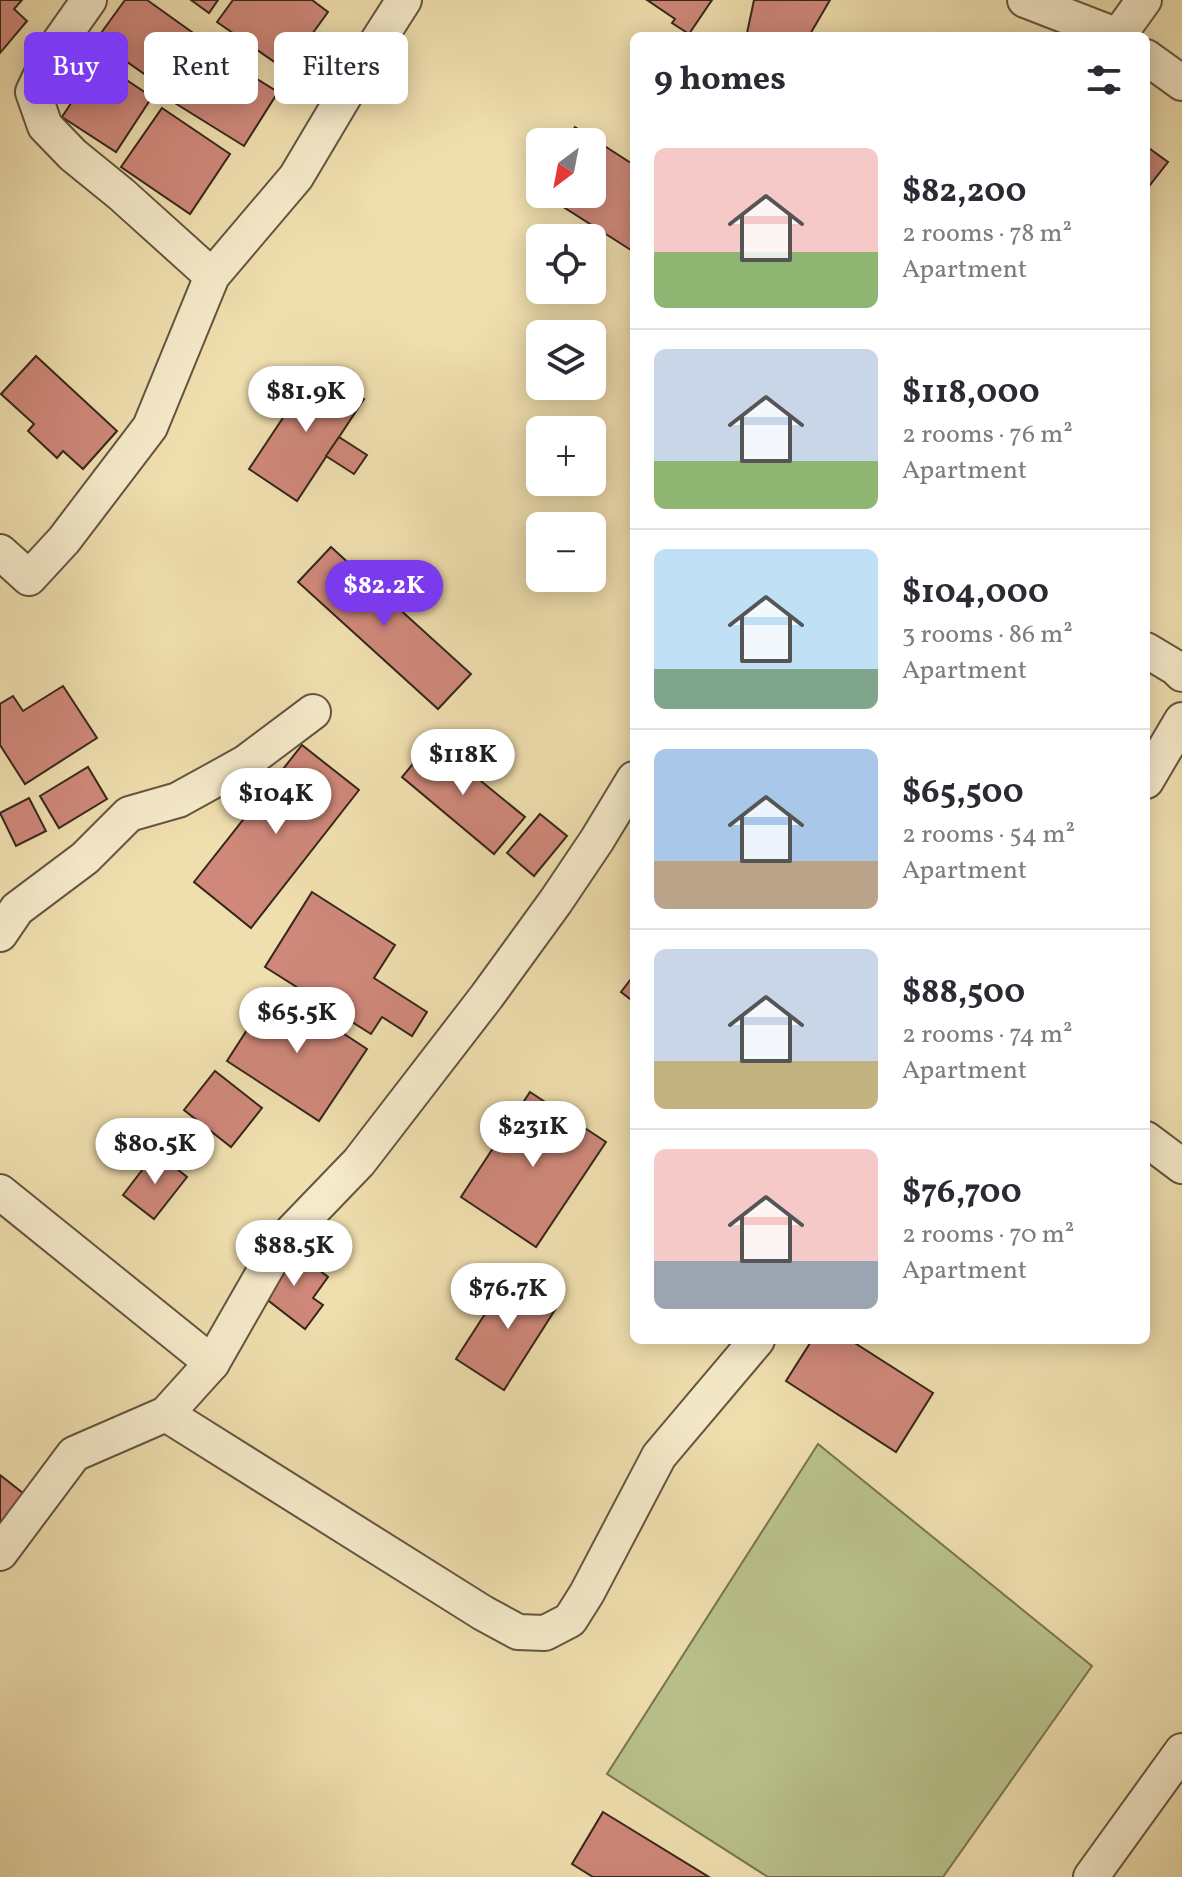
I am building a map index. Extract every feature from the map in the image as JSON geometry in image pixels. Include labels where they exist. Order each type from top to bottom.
[{"type":"street","points":[[89,0],[51,54],[33,92],[45,126],[73,155],[212,276]]},
{"type":"street","points":[[0,552],[29,578],[64,540],[150,427],[212,276],[296,177],[404,0]]},
{"type":"street","points":[[1025,0],[1108,32]]},
{"type":"street","points":[[1121,32],[1144,0]]},
{"type":"street","points":[[1150,60],[1182,83]]},
{"type":"street","points":[[1150,652],[1180,665]]},
{"type":"street","points":[[0,934],[17,909],[85,858],[129,814],[178,800],[245,763],[313,712]]},
{"type":"street","points":[[1150,774],[1182,720]]},
{"type":"street","points":[[0,1553],[74,1454],[166,1414],[212,1363],[280,1244],[359,1162],[487,996],[556,901],[630,786]]},
{"type":"street","points":[[1150,1142],[1182,1166]]},
{"type":"street","points":[[0,1192],[212,1363]]},
{"type":"street","points":[[166,1414],[483,1613],[518,1632],[545,1633],[570,1620],[659,1456],[754,1344]]},
{"type":"street","points":[[1091,1877],[1182,1751]]},
{"type":"green space","points":[[818,1444],[1092,1666],[943,1877],[768,1877],[607,1774]]},
{"type":"building","points":[[0,0],[22,0],[14,9],[27,21],[0,53]]},
{"type":"building","points":[[125,0],[147,0],[192,32],[144,32],[144,74],[128,62],[128,32],[102,32]]},
{"type":"building","points":[[191,0],[218,0],[209,13]]},
{"type":"building","points":[[233,0],[312,0],[328,12],[314,32],[274,32],[274,62],[258,51],[258,32],[231,32],[217,22]]},
{"type":"building","points":[[647,0],[712,0],[690,32],[672,23],[675,19]]},
{"type":"building","points":[[754,0],[830,0],[811,32],[747,32]]},
{"type":"building","points":[[258,80],[274,90],[274,98],[244,146],[176,104],[258,104]]},
{"type":"building","points":[[128,81],[144,92],[144,104],[147,104],[116,152],[62,117],[70,104],[128,104]]},
{"type":"building","points":[[162,108],[230,154],[190,214],[121,167]]},
{"type":"building","points":[[606,147],[630,162],[630,249],[606,234],[606,224],[590,224],[565,208],[606,208]]},
{"type":"building","points":[[1150,149],[1168,162],[1150,185]]},
{"type":"building","points":[[36,356],[117,431],[83,469],[63,451],[57,458],[28,431],[34,424],[1,394]]},
{"type":"building","points":[[316,368],[364,399],[297,501],[249,469]]},
{"type":"building","points":[[339,437],[367,455],[354,474],[326,456]]},
{"type":"building","points":[[331,547],[471,674],[438,709],[298,582]]},
{"type":"building","points":[[63,686],[97,738],[25,784],[0,745],[0,704],[13,696],[23,711]]},
{"type":"building","points":[[432,741],[525,817],[494,854],[402,777]]},
{"type":"building","points":[[302,745],[359,790],[251,928],[194,882]]},
{"type":"building","points":[[88,767],[107,799],[59,828],[40,796]]},
{"type":"building","points":[[29,798],[46,831],[16,846],[0,813]]},
{"type":"building","points":[[540,814],[567,836],[534,876],[507,853]]},
{"type":"building","points":[[312,892],[395,945],[374,978],[427,1012],[412,1036],[382,1017],[371,1034],[265,967]]},
{"type":"building","points":[[630,980],[630,999],[621,992]]},
{"type":"building","points":[[274,988],[367,1049],[319,1121],[227,1061]]},
{"type":"building","points":[[215,1071],[262,1108],[231,1147],[184,1110]]},
{"type":"building","points":[[530,1092],[606,1142],[536,1247],[461,1197]]},
{"type":"building","points":[[156,1152],[187,1177],[154,1219],[123,1195]]},
{"type":"building","points":[[290,1247],[328,1277],[313,1298],[323,1305],[305,1329],[256,1291]]},
{"type":"building","points":[[512,1272],[560,1302],[504,1390],[456,1359]]},
{"type":"building","points":[[809,1344],[856,1344],[933,1393],[896,1452],[786,1381]]},
{"type":"building","points":[[0,1475],[28,1497],[6,1525],[0,1520]]},
{"type":"building","points":[[603,1812],[709,1877],[593,1877],[572,1864]]}]
